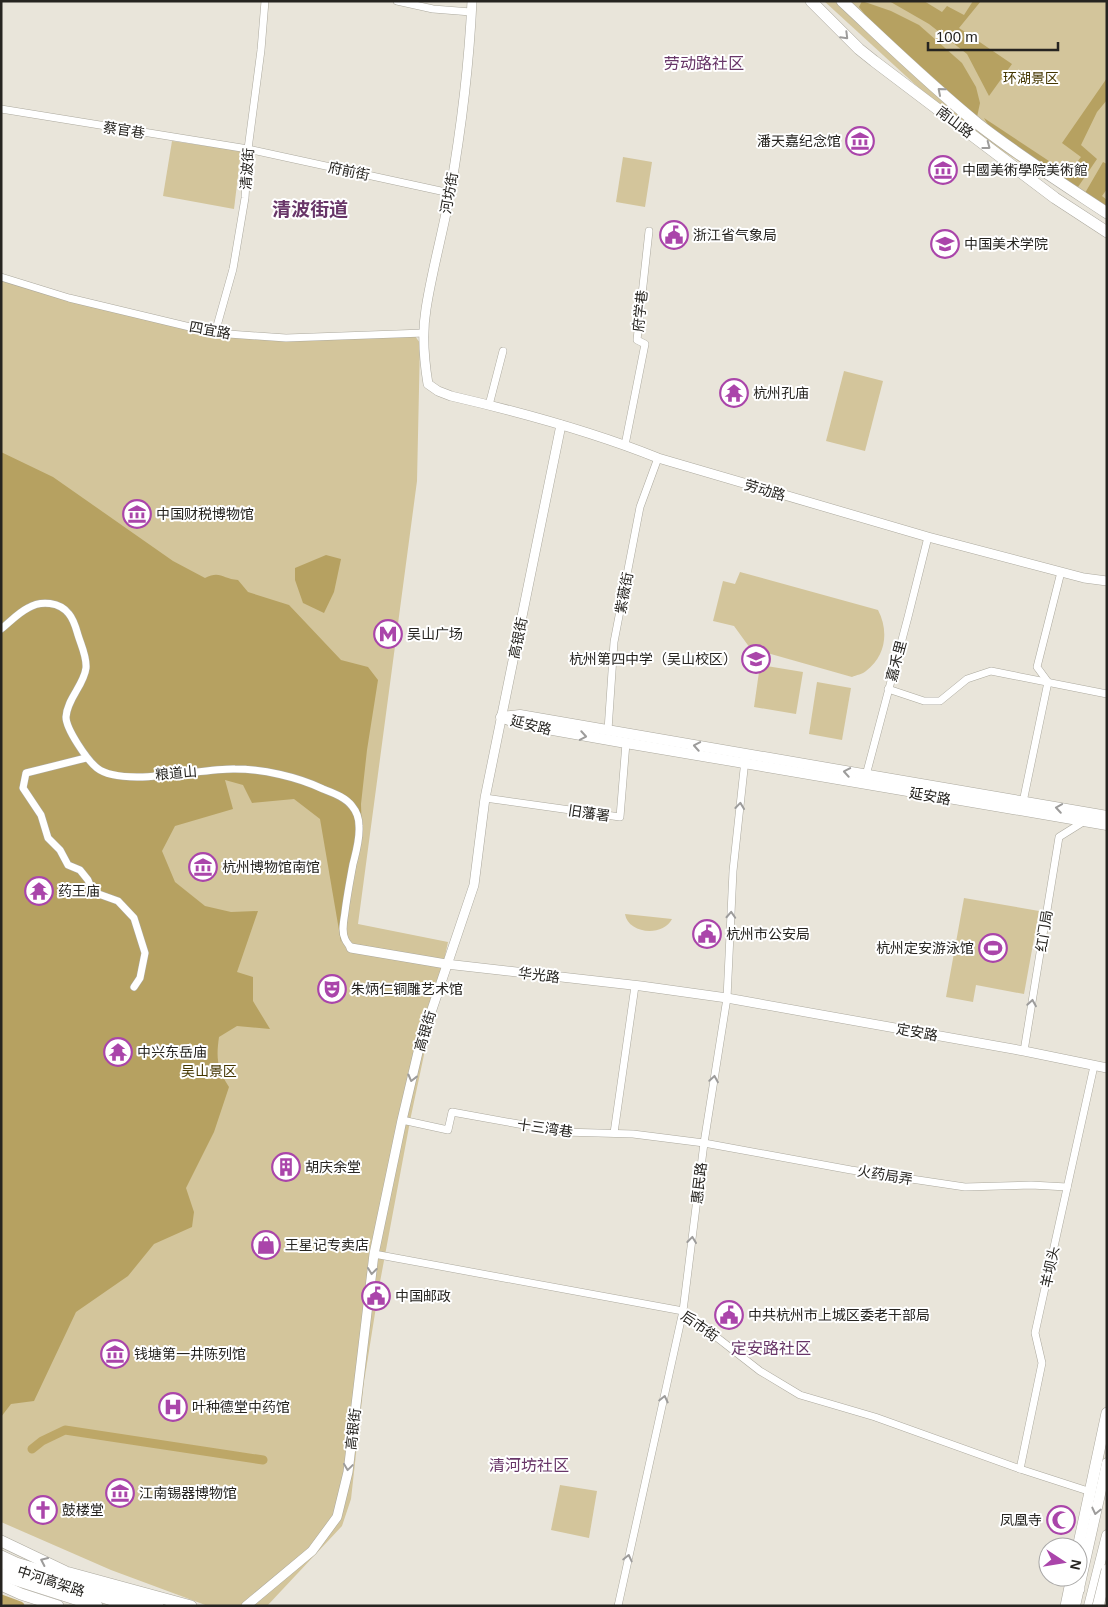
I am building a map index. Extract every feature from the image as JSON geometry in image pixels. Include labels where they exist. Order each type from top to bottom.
[{"type":"main road","name":"南山路","points":[[811,1],[858,49],[1056,198],[1107,232]]},
{"type":"main road","name":"南山路","points":[[842,1],[906,62],[978,123],[1026,160],[1107,213]]},
{"type":"main road","name":"延安路","points":[[502,717],[520,715],[608,730],[745,759],[1107,825]]},
{"type":"main road","name":"延安路","points":[[502,717],[518,724],[626,743],[745,759]]},
{"type":"main road","name":"延安路","points":[[865,780],[1107,816]]},
{"type":"main road","points":[[1080,1537],[1107,1413]]},
{"type":"main road","points":[[1075,1606],[1107,1464]]},
{"type":"main road","points":[[1089,1606],[1107,1535]]},
{"type":"main road","points":[[1,1541],[66,1572],[191,1606]]},
{"type":"main road","points":[[1,1556],[16,1564],[158,1606]]},
{"type":"main road","name":"中河高架路","points":[[1,1562],[16,1570],[131,1606]]},
{"type":"main road","points":[[1098,1606],[1107,1570]]},
{"type":"main road","name":"中河高架路","points":[[1,1574],[13,1580],[98,1606]]},
{"type":"main road","points":[[1,1579],[79,1606]]},
{"type":"main road","points":[[1,1585],[21,1594],[58,1606]]},
{"type":"main road","points":[[1066,1606],[1070,1587]]},
{"type":"main road","points":[[1066,1606],[1070,1597],[1079,1589]]},
{"type":"street","name":"清波街","points":[[215,333],[233,269],[245,198],[248,149],[261,50],[264,1]]},
{"type":"street","points":[[397,1],[433,10],[471,12]]},
{"type":"street","name":"河坊街","points":[[428,384],[425,367],[424,333],[426,309],[450,193],[464,107],[472,1]]},
{"type":"street","name":"蔡官巷","points":[[1,109],[248,149]]},
{"type":"street","name":"府前街","points":[[248,149],[450,193]]},
{"type":"street","name":"府学巷","points":[[625,445],[645,344],[637,340],[649,230]]},
{"type":"street","name":"四宜路","points":[[1,277],[69,298],[215,333],[286,338],[424,333]]},
{"type":"street","points":[[489,405],[503,351]]},
{"type":"street","name":"劳动路","points":[[428,384],[438,392],[451,396],[561,425],[625,445],[658,458],[928,537],[1084,578],[1107,581]]},
{"type":"street","name":"高银街","points":[[246,1606],[312,1551],[337,1517],[348,1472],[374,1254],[402,1120],[420,1048],[446,964],[474,885],[485,798],[561,425]]},
{"type":"street","name":"紫薇街","points":[[608,730],[614,642],[640,507],[658,458]]},
{"type":"street","name":"嘉禾里","points":[[865,780],[928,537]]},
{"type":"street","points":[[1023,802],[1048,682],[1037,667],[1061,572]]},
{"type":"street","name":"粮道山","points":[[1,629],[29,607],[40,603],[61,606],[69,614],[75,625],[84,652],[86,666],[83,679],[66,717],[69,728],[86,758],[98,769],[110,774],[123,776],[235,769],[279,774],[316,786],[350,803],[356,811],[360,828],[343,929],[344,938],[351,948]]},
{"type":"street","points":[[888,689],[924,701],[940,701],[967,679],[991,671],[1107,694]]},
{"type":"street","name":"旧藩署","points":[[485,798],[620,817],[626,743]]},
{"type":"street","points":[[86,758],[26,773],[23,788],[41,815],[48,838],[60,850],[68,865],[80,870],[88,880],[93,892],[118,901],[134,918],[145,953],[140,978],[134,987]]},
{"type":"street","name":"惠民路","points":[[618,1606],[684,1311],[704,1143],[727,998],[733,871],[745,759]]},
{"type":"street","name":"红门局","points":[[1024,1051],[1059,838],[1083,822]]},
{"type":"street","name":"华光路","points":[[351,948],[446,964],[727,998]]},
{"type":"street","points":[[614,1133],[635,986]]},
{"type":"street","name":"定安路","points":[[727,998],[1024,1051],[1107,1068]]},
{"type":"street","name":"羊坝头","points":[[1020,1469],[1042,1363],[1036,1332],[1094,1066]]},
{"type":"street","name":"十三湾巷","points":[[402,1120],[448,1130],[452,1112],[563,1132],[632,1134],[704,1143]]},
{"type":"street","name":"火药局弄","points":[[704,1143],[852,1170],[965,1187],[1031,1185],[1067,1187]]},
{"type":"street","name":"后市街","points":[[374,1254],[684,1311],[760,1371],[800,1396],[875,1417],[1020,1469],[1088,1491]]},
{"type":"street","points":[[1093,1592],[1107,1594]]},
{"type":"green space","name":"环湖景区","points":[[824,1],[1107,1],[1107,218],[996,147],[919,88]]},
{"type":"green space","points":[[862,1],[891,11],[919,25],[962,63],[976,87],[980,103],[977,117],[869,20],[859,7]]},
{"type":"green space","points":[[889,1],[924,1],[942,12],[947,6],[964,15],[973,1],[981,1],[959,28],[1012,64],[989,96],[967,54],[929,24]]},
{"type":"green space","points":[[1107,78],[1107,100],[1097,112],[1081,145],[1097,159],[1078,187],[1048,170],[988,125],[984,118],[1049,161],[1071,170],[1081,157],[1062,143]]},
{"type":"green space","points":[[172,141],[241,151],[234,209],[163,196]]},
{"type":"green space","points":[[623,157],[652,162],[645,207],[616,202]]},
{"type":"green space","points":[[1103,162],[1107,164],[1107,189],[1102,196],[1107,200],[1107,208],[1085,193]]},
{"type":"green space","name":"吴山景区","points":[[1,279],[200,329],[253,339],[296,341],[412,332],[420,343],[417,481],[358,924],[448,942],[411,1116],[380,1282],[364,1382],[351,1499],[342,1526],[267,1606],[208,1606],[111,1570],[1,1522]]},
{"type":"green space","points":[[844,371],[883,381],[865,451],[826,441]]},
{"type":"green space","points":[[1,452],[53,477],[173,561],[205,578],[218,575],[238,580],[248,592],[289,605],[341,660],[368,667],[378,680],[361,804],[362,838],[341,942],[320,819],[294,799],[252,803],[243,785],[225,780],[233,809],[175,826],[162,851],[175,882],[205,906],[231,912],[258,911],[237,972],[253,977],[253,1001],[270,1029],[237,1026],[219,1037],[218,1063],[229,1087],[214,1132],[186,1188],[194,1212],[192,1227],[154,1244],[128,1276],[76,1312],[34,1401],[11,1404],[1,1417]]},
{"type":"green space","points":[[326,555],[341,559],[334,592],[324,613],[303,603],[295,580],[295,568]]},
{"type":"green space","points":[[740,572],[878,610],[884,626],[884,643],[878,658],[865,672],[852,677],[750,648],[734,626],[713,621],[723,581],[735,584]]},
{"type":"green space","points":[[760,665],[803,672],[796,714],[754,707]]},
{"type":"green space","points":[[817,682],[851,688],[842,740],[809,734]]},
{"type":"green space","name":"杭州定安游泳馆","points":[[964,898],[1039,911],[1024,994],[976,985],[973,1002],[946,997]]},
{"type":"green space","points":[[625,914],[672,919],[668,925],[661,929],[646,931],[632,926]]},
{"type":"green space","points":[[560,1485],[597,1491],[589,1538],[551,1530]]},
{"type":"waterway","points":[[32,1449],[42,1441],[65,1430],[263,1460]]},
{"type":"waterway","points":[[1,1599],[20,1606]]},
{"type":"place","name":"潘天嘉纪念馆","points":[[860,141]]},
{"type":"place","name":"中國美術學院美術館","points":[[943,170]]},
{"type":"place","name":"浙江省气象局","points":[[674,235]]},
{"type":"place","name":"中国美术学院","points":[[945,244]]},
{"type":"place","name":"杭州孔庙","points":[[734,393]]},
{"type":"place","name":"中国财税博物馆","points":[[137,514]]},
{"type":"place","name":"吴山广场","points":[[388,634]]},
{"type":"place","name":"杭州第四中学（吴山校区）","points":[[756,659]]},
{"type":"place","name":"杭州博物馆南馆","points":[[203,867]]},
{"type":"place","name":"药王庙","points":[[39,891]]},
{"type":"place","name":"杭州市公安局","points":[[707,934]]},
{"type":"place","name":"杭州定安游泳馆","points":[[993,948]]},
{"type":"place","name":"朱炳仁铜雕艺术馆","points":[[332,989]]},
{"type":"place","name":"中兴东岳庙","points":[[118,1052]]},
{"type":"place","name":"胡庆余堂","points":[[286,1167]]},
{"type":"place","name":"王星记专卖店","points":[[266,1245]]},
{"type":"place","name":"中国邮政","points":[[376,1296]]},
{"type":"place","name":"中共杭州市上城区委老干部局","points":[[729,1315]]},
{"type":"place","name":"钱塘第一井陈列馆","points":[[115,1354]]},
{"type":"place","name":"叶种德堂中药馆","points":[[173,1407]]},
{"type":"place","name":"江南锡器博物馆","points":[[120,1493]]},
{"type":"place","name":"鼓楼堂","points":[[43,1510]]},
{"type":"place","name":"凤凰寺","points":[[1061,1520]]},
{"type":"district","name":"劳动路社区","points":[[704,63]]},
{"type":"district","name":"清波街道","points":[[310,209]]},
{"type":"district","name":"定安路社区","points":[[771,1348]]},
{"type":"district","name":"清河坊社区","points":[[529,1465]]}]
